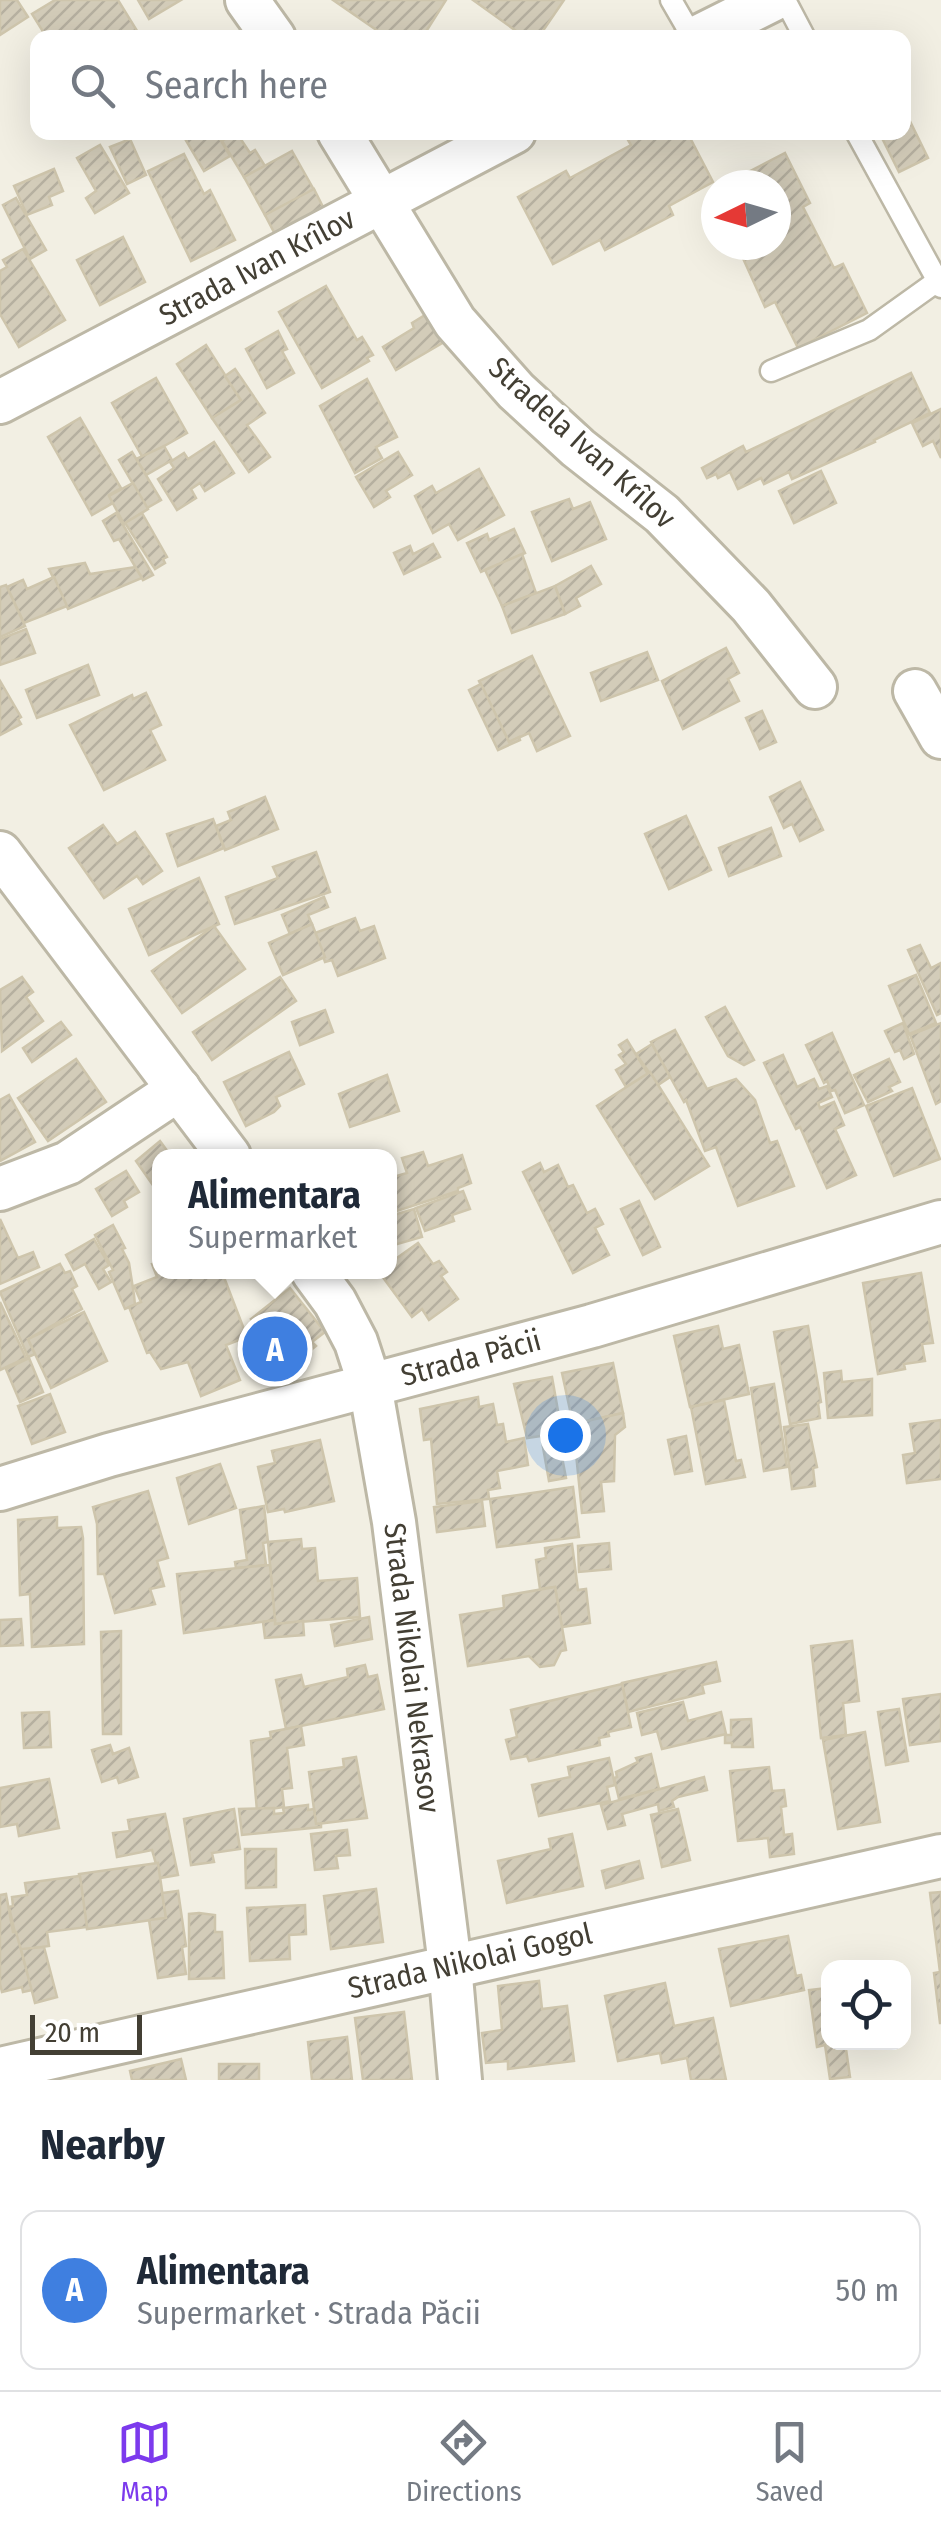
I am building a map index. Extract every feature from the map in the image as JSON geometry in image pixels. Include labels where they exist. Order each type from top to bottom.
[{"type":"street","points":[[248,0],[269,30]]},
{"type":"street","points":[[711,30],[772,0]]},
{"type":"street","name":"Stradela Ivan Krîlov","points":[[344,140],[455,322],[516,392],[578,448],[662,514],[751,606],[815,687]]},
{"type":"street","name":"Strada Ivan Krîlov","points":[[0,402],[499,140]]},
{"type":"street","points":[[915,691],[941,737]]},
{"type":"street","points":[[0,853],[224,1149]]},
{"type":"street","points":[[0,1189],[68,1163],[180,1089]]},
{"type":"street","name":"Strada Păcii","points":[[0,1489],[109,1455],[592,1326],[941,1222]]},
{"type":"street","name":"Strada Nikolai Nekrasov","points":[[317,1279],[335,1302],[356,1342],[370,1385],[394,1522],[450,1965],[460,2080]]},
{"type":"street","name":"Strada Nikolai Gogol","points":[[0,2069],[941,1856]]},
{"type":"lane","points":[[671,0],[690,30]]},
{"type":"lane","points":[[786,0],[802,30]]},
{"type":"lane","points":[[772,371],[869,330],[938,284],[860,140]]},
{"type":"building","points":[[0,0],[17,0],[28,17],[0,35]]},
{"type":"building","points":[[55,0],[118,0],[137,30],[42,30],[32,14]]},
{"type":"building","points":[[138,0],[181,0],[149,19]]},
{"type":"building","points":[[333,0],[446,0],[427,30],[376,30]]},
{"type":"building","points":[[473,0],[564,0],[543,30],[515,30]]},
{"type":"building","points":[[911,123],[928,158],[899,172],[883,140],[911,140]]},
{"type":"building","points":[[130,140],[146,175],[127,184],[110,147]]},
{"type":"building","points":[[186,140],[221,140],[230,156],[204,171]]},
{"type":"building","points":[[241,140],[250,153],[255,150],[265,166],[244,177],[222,141]]},
{"type":"building","points":[[628,140],[691,140],[707,170],[701,170],[701,189],[669,206],[673,215],[605,250],[600,240],[553,264],[518,197],[566,171],[570,178],[631,145]]},
{"type":"building","points":[[100,145],[129,193],[95,213],[86,198],[96,191],[77,158]]},
{"type":"building","points":[[292,151],[314,190],[265,215],[244,177]]},
{"type":"building","points":[[785,153],[810,203],[803,207],[834,268],[843,264],[867,313],[798,348],[775,302],[765,307],[744,260],[791,260],[791,170],[752,170]]},
{"type":"building","points":[[184,154],[204,194],[210,190],[235,240],[191,261],[148,171]]},
{"type":"building","points":[[54,169],[63,191],[49,197],[52,205],[27,215],[14,186]]},
{"type":"building","points":[[314,189],[324,209],[275,234],[265,215]]},
{"type":"building","points":[[16,198],[46,250],[30,259],[3,205]]},
{"type":"building","points":[[123,237],[145,282],[100,305],[77,260]]},
{"type":"building","points":[[23,249],[65,320],[19,347],[0,314],[0,271],[7,267],[3,260]]},
{"type":"building","points":[[326,286],[357,340],[362,337],[373,355],[322,388],[279,312]]},
{"type":"building","points":[[425,315],[444,342],[396,370],[383,347],[414,328],[412,323]]},
{"type":"building","points":[[278,331],[287,349],[282,351],[294,373],[267,388],[246,349]]},
{"type":"building","points":[[206,345],[241,400],[212,418],[177,364]]},
{"type":"building","points":[[235,369],[265,413],[247,425],[270,457],[249,472],[212,418],[241,400],[225,376]]},
{"type":"building","points":[[911,373],[930,413],[875,442],[792,479],[789,472],[764,484],[761,478],[738,489],[730,472],[707,478],[702,468],[743,446],[746,452]]},
{"type":"building","points":[[156,378],[187,433],[143,458],[112,403]]},
{"type":"building","points":[[367,379],[397,437],[376,447],[382,458],[355,473],[320,406]]},
{"type":"building","points":[[941,409],[941,458],[933,441],[923,446],[912,423]]},
{"type":"building","points":[[80,418],[121,488],[109,495],[113,503],[92,515],[48,437]]},
{"type":"building","points":[[214,442],[234,473],[205,491],[200,483],[191,489],[196,498],[177,510],[158,479],[174,468],[170,462],[184,453],[188,459]]},
{"type":"building","points":[[164,446],[172,460],[146,475],[136,459]]},
{"type":"building","points":[[132,452],[161,500],[147,508],[119,460]]},
{"type":"building","points":[[398,452],[412,475],[386,491],[390,497],[374,507],[356,477]]},
{"type":"building","points":[[479,469],[504,515],[458,540],[449,524],[433,533],[415,496],[432,486],[436,493]]},
{"type":"building","points":[[821,471],[836,503],[794,523],[779,491]]},
{"type":"building","points":[[133,483],[148,509],[124,524],[109,496]]},
{"type":"building","points":[[569,499],[573,509],[590,502],[606,539],[552,561],[532,512]]},
{"type":"building","points":[[116,513],[153,575],[143,580],[119,539],[114,541],[103,521]]},
{"type":"building","points":[[142,513],[167,557],[155,569],[125,523]]},
{"type":"building","points":[[514,529],[525,553],[481,572],[467,543],[487,534],[489,540]]},
{"type":"building","points":[[433,544],[440,557],[404,574],[394,553],[410,546],[413,554]]},
{"type":"building","points":[[522,554],[536,593],[502,606],[485,570]]},
{"type":"building","points":[[85,563],[90,574],[135,567],[142,578],[68,609],[49,569]]},
{"type":"building","points":[[591,566],[601,584],[576,598],[580,606],[565,614],[555,586]]},
{"type":"building","points":[[54,577],[67,606],[24,623],[7,587],[23,580],[27,589]]},
{"type":"building","points":[[6,585],[25,626],[0,637],[0,587]]},
{"type":"building","points":[[555,586],[565,614],[512,633],[502,606]]},
{"type":"building","points":[[26,629],[35,653],[0,665],[0,639]]},
{"type":"building","points":[[726,648],[739,673],[728,679],[739,701],[683,729],[662,681]]},
{"type":"building","points":[[647,652],[658,680],[601,701],[591,673]]},
{"type":"building","points":[[532,656],[570,736],[537,751],[529,733],[509,742],[479,681]]},
{"type":"building","points":[[88,665],[99,695],[37,718],[26,690]]},
{"type":"building","points":[[0,681],[21,717],[21,724],[0,735]]},
{"type":"building","points":[[481,684],[509,742],[519,737],[520,740],[498,750],[469,690]]},
{"type":"building","points":[[146,693],[161,725],[150,730],[165,760],[104,790],[70,725],[132,695],[133,699]]},
{"type":"building","points":[[762,711],[776,742],[760,749],[746,718]]},
{"type":"building","points":[[800,782],[823,830],[800,841],[792,824],[784,828],[770,797]]},
{"type":"building","points":[[265,797],[278,829],[225,850],[216,826],[231,820],[228,812]]},
{"type":"building","points":[[686,816],[711,870],[669,889],[645,834]]},
{"type":"building","points":[[213,819],[224,848],[178,866],[167,834]]},
{"type":"building","points":[[103,825],[117,844],[135,832],[162,871],[143,884],[137,876],[104,898],[69,848]]},
{"type":"building","points":[[771,828],[781,856],[729,876],[719,848]]},
{"type":"building","points":[[316,852],[330,892],[235,924],[226,897],[278,878],[273,867]]},
{"type":"building","points":[[199,878],[219,924],[149,955],[129,909]]},
{"type":"building","points":[[324,897],[328,907],[308,915],[312,924],[290,934],[282,915]]},
{"type":"building","points":[[355,918],[360,931],[374,926],[385,958],[338,976],[332,960],[325,962],[315,933]]},
{"type":"building","points":[[312,924],[325,957],[283,975],[269,943]]},
{"type":"building","points":[[214,926],[245,969],[182,1013],[152,971]]},
{"type":"building","points":[[920,945],[931,968],[941,963],[941,1013],[937,1015],[908,950]]},
{"type":"building","points":[[916,975],[936,1023],[909,1034],[889,986]]},
{"type":"building","points":[[22,977],[33,992],[26,997],[43,1021],[2,1051],[0,990]]},
{"type":"building","points":[[280,977],[296,1001],[212,1060],[193,1032]]},
{"type":"building","points":[[725,1007],[754,1060],[744,1065],[728,1056],[706,1017]]},
{"type":"building","points":[[325,1010],[333,1032],[300,1045],[292,1022]]},
{"type":"building","points":[[61,1022],[71,1035],[32,1062],[23,1048]]},
{"type":"building","points":[[903,1023],[914,1054],[904,1059],[900,1050],[895,1052],[885,1031]]},
{"type":"building","points":[[941,1023],[941,1101],[936,1104],[910,1035]]},
{"type":"building","points":[[675,1030],[707,1089],[736,1079],[755,1100],[770,1143],[777,1141],[794,1186],[738,1206],[716,1147],[705,1151],[686,1100],[651,1042]]},
{"type":"building","points":[[832,1033],[864,1105],[845,1113],[835,1090],[831,1091],[827,1081],[824,1083],[806,1045]]},
{"type":"building","points":[[627,1040],[648,1074],[626,1087],[616,1070],[626,1064],[619,1055],[624,1052],[619,1045]]},
{"type":"building","points":[[652,1044],[670,1077],[658,1085],[636,1054]]},
{"type":"building","points":[[289,1052],[304,1084],[276,1097],[280,1106],[274,1112],[246,1126],[224,1082]]},
{"type":"building","points":[[783,1055],[797,1087],[814,1079],[819,1089],[827,1086],[832,1097],[818,1103],[820,1108],[834,1102],[844,1125],[835,1129],[856,1175],[827,1188],[800,1127],[796,1129],[764,1063]]},
{"type":"building","points":[[76,1059],[106,1102],[48,1141],[18,1098]]},
{"type":"building","points":[[889,1059],[900,1082],[889,1087],[892,1091],[868,1102],[854,1075]]},
{"type":"building","points":[[650,1072],[709,1166],[655,1199],[597,1106]]},
{"type":"building","points":[[387,1075],[399,1111],[350,1127],[339,1094]]},
{"type":"building","points":[[912,1088],[940,1159],[894,1176],[866,1106]]},
{"type":"building","points":[[9,1095],[35,1142],[0,1161],[0,1100]]},
{"type":"building","points":[[160,1141],[166,1149],[152,1149],[152,1184],[136,1161]]},
{"type":"building","points":[[423,1152],[428,1166],[462,1155],[471,1183],[397,1211],[397,1176],[407,1173],[402,1158]]},
{"type":"building","points":[[540,1163],[544,1172],[558,1165],[587,1213],[595,1209],[603,1224],[595,1228],[609,1255],[573,1273],[523,1172]]},
{"type":"building","points":[[126,1171],[139,1192],[124,1201],[127,1207],[112,1216],[96,1189]]},
{"type":"building","points":[[463,1191],[470,1209],[452,1215],[454,1221],[425,1231],[416,1208]]},
{"type":"building","points":[[639,1201],[660,1247],[643,1255],[621,1209]]},
{"type":"building","points":[[414,1209],[422,1237],[397,1244],[397,1214]]},
{"type":"building","points":[[0,1219],[18,1258],[33,1252],[39,1267],[0,1284]]},
{"type":"building","points":[[113,1225],[125,1248],[122,1249],[129,1263],[134,1295],[135,1305],[125,1309],[109,1272],[113,1270],[95,1235]]},
{"type":"building","points":[[94,1239],[109,1265],[103,1269],[111,1282],[99,1289],[85,1264],[74,1270],[66,1255]]},
{"type":"building","points":[[418,1243],[433,1264],[439,1261],[447,1272],[441,1276],[458,1299],[429,1320],[422,1309],[412,1317],[384,1279],[397,1279],[397,1258]]},
{"type":"building","points":[[60,1264],[65,1273],[70,1271],[77,1286],[72,1289],[82,1309],[28,1339],[35,1354],[28,1357],[0,1292]]},
{"type":"building","points":[[921,1273],[933,1343],[922,1344],[925,1361],[878,1374],[863,1283]]},
{"type":"building","points":[[152,1279],[225,1279],[247,1337],[226,1345],[240,1380],[201,1396],[188,1362],[161,1369],[147,1353],[129,1307],[141,1302],[134,1286]]},
{"type":"building","points":[[290,1288],[325,1332],[312,1342],[316,1346],[290,1367],[251,1319]]},
{"type":"building","points":[[0,1302],[26,1358],[0,1370]]},
{"type":"building","points":[[84,1312],[107,1361],[51,1388],[28,1339]]},
{"type":"building","points":[[718,1326],[723,1349],[739,1345],[749,1394],[690,1407],[674,1336]]},
{"type":"building","points":[[808,1326],[821,1402],[820,1418],[790,1424],[774,1332]]},
{"type":"building","points":[[29,1358],[43,1392],[20,1402],[6,1369]]},
{"type":"building","points":[[613,1363],[623,1413],[573,1424],[562,1373]]},
{"type":"building","points":[[841,1371],[842,1382],[872,1379],[872,1415],[828,1418],[824,1373]]},
{"type":"building","points":[[552,1377],[566,1456],[562,1457],[566,1478],[549,1481],[541,1436],[527,1438],[514,1384]]},
{"type":"building","points":[[774,1384],[787,1467],[764,1471],[751,1388]]},
{"type":"building","points":[[50,1394],[65,1432],[32,1444],[18,1406]]},
{"type":"building","points":[[478,1397],[479,1407],[493,1404],[497,1425],[503,1424],[506,1442],[524,1438],[528,1465],[497,1471],[500,1488],[488,1490],[489,1499],[437,1504],[431,1439],[424,1440],[420,1409]]},
{"type":"building","points":[[724,1400],[736,1461],[741,1460],[745,1477],[706,1484],[691,1407]]},
{"type":"building","points":[[623,1413],[625,1427],[615,1435],[614,1481],[601,1482],[604,1511],[582,1513],[573,1424]]},
{"type":"building","points":[[941,1420],[941,1479],[907,1483],[903,1455],[915,1453],[910,1424]]},
{"type":"building","points":[[808,1424],[817,1467],[813,1468],[815,1486],[792,1489],[784,1427]]},
{"type":"building","points":[[686,1436],[692,1471],[675,1474],[668,1440]]},
{"type":"building","points":[[320,1440],[334,1501],[268,1512],[258,1467],[275,1463],[272,1451]]},
{"type":"building","points":[[220,1464],[236,1508],[189,1524],[177,1478]]},
{"type":"building","points":[[573,1487],[579,1537],[497,1547],[490,1499]]},
{"type":"building","points":[[148,1491],[168,1558],[157,1561],[164,1586],[150,1589],[155,1604],[115,1613],[104,1574],[98,1574],[93,1507]]},
{"type":"building","points":[[482,1501],[485,1526],[437,1532],[434,1507]]},
{"type":"building","points":[[264,1506],[266,1565],[236,1568],[235,1562],[247,1560],[240,1510]]},
{"type":"building","points":[[57,1517],[57,1528],[81,1527],[84,1644],[32,1647],[30,1594],[20,1595],[18,1520]]},
{"type":"building","points":[[301,1539],[302,1549],[315,1548],[318,1581],[357,1578],[360,1617],[275,1624],[268,1542]]},
{"type":"building","points":[[609,1543],[611,1569],[579,1572],[578,1546]]},
{"type":"building","points":[[572,1544],[578,1590],[586,1589],[590,1623],[562,1627],[555,1587],[540,1589],[536,1560],[546,1558],[545,1548]]},
{"type":"building","points":[[270,1565],[275,1620],[184,1633],[177,1574]]},
{"type":"building","points":[[555,1587],[566,1650],[561,1651],[554,1665],[540,1667],[529,1656],[468,1666],[460,1615],[504,1608],[503,1596]]},
{"type":"building","points":[[369,1617],[372,1639],[335,1646],[331,1625]]},
{"type":"building","points":[[21,1619],[23,1645],[0,1646],[0,1620]]},
{"type":"building","points":[[275,1620],[275,1624],[303,1621],[304,1635],[265,1638],[263,1622]]},
{"type":"building","points":[[121,1631],[121,1734],[103,1734],[101,1632]]},
{"type":"building","points":[[852,1641],[859,1701],[843,1703],[846,1735],[821,1738],[811,1646]]},
{"type":"building","points":[[716,1662],[720,1681],[702,1685],[704,1693],[628,1712],[622,1683]]},
{"type":"building","points":[[365,1665],[368,1677],[377,1675],[384,1709],[286,1729],[276,1680],[301,1675],[304,1687],[348,1677],[347,1669]]},
{"type":"building","points":[[622,1684],[631,1727],[608,1732],[609,1736],[599,1738],[600,1745],[529,1761],[527,1756],[511,1759],[506,1740],[517,1737],[511,1710]]},
{"type":"building","points":[[941,1694],[941,1741],[910,1745],[903,1699]]},
{"type":"building","points":[[683,1702],[688,1721],[721,1712],[726,1734],[662,1749],[657,1731],[642,1735],[637,1713]]},
{"type":"building","points":[[899,1709],[908,1761],[886,1765],[878,1712]]},
{"type":"building","points":[[49,1712],[51,1747],[24,1748],[22,1713]]},
{"type":"building","points":[[751,1719],[753,1747],[725,1743],[725,1735],[731,1735],[731,1720]]},
{"type":"building","points":[[301,1726],[304,1745],[287,1748],[292,1788],[282,1789],[284,1807],[257,1811],[251,1741],[271,1738],[270,1732]]},
{"type":"building","points":[[865,1732],[880,1822],[838,1829],[823,1740]]},
{"type":"building","points":[[110,1745],[113,1754],[129,1748],[138,1777],[119,1783],[117,1777],[102,1782],[92,1750]]},
{"type":"building","points":[[651,1754],[659,1789],[619,1799],[616,1772],[638,1762],[636,1758]]},
{"type":"building","points":[[356,1757],[367,1818],[316,1824],[309,1772],[344,1767],[343,1759]]},
{"type":"building","points":[[609,1758],[615,1785],[607,1787],[610,1801],[539,1816],[532,1785],[570,1777],[568,1767]]},
{"type":"building","points":[[769,1767],[772,1791],[784,1790],[784,1835],[792,1834],[794,1854],[770,1857],[768,1838],[738,1841],[730,1771]]},
{"type":"building","points":[[704,1777],[707,1790],[678,1797],[672,1801],[674,1807],[659,1811],[658,1804],[622,1814],[625,1825],[608,1829],[601,1805]]},
{"type":"building","points":[[49,1779],[59,1828],[19,1836],[17,1824],[0,1827],[0,1788]]},
{"type":"building","points":[[308,1805],[308,1810],[314,1809],[316,1824],[321,1827],[242,1835],[239,1809],[274,1808],[274,1814],[284,1813],[283,1808]]},
{"type":"building","points":[[234,1809],[240,1849],[212,1853],[214,1862],[191,1865],[184,1819]]},
{"type":"building","points":[[678,1809],[690,1860],[662,1867],[651,1815]]},
{"type":"building","points":[[165,1814],[178,1875],[160,1878],[152,1850],[117,1857],[113,1833],[130,1831],[128,1820]]},
{"type":"building","points":[[347,1830],[350,1855],[336,1856],[338,1868],[315,1870],[311,1834]]},
{"type":"building","points":[[572,1834],[583,1886],[507,1903],[498,1861],[551,1849],[549,1839]]},
{"type":"building","points":[[245,1849],[276,1849],[276,1887],[246,1888]]},
{"type":"building","points":[[639,1861],[643,1878],[606,1888],[602,1871]]},
{"type":"building","points":[[158,1863],[166,1918],[87,1929],[79,1874]]},
{"type":"building","points":[[80,1876],[87,1927],[47,1932],[49,1946],[19,1950],[9,1907],[13,1906],[12,1897],[27,1895],[25,1883]]},
{"type":"building","points":[[376,1889],[383,1942],[331,1949],[324,1896]]},
{"type":"building","points":[[178,1891],[186,1974],[158,1978],[149,1920],[166,1918],[162,1893]]},
{"type":"building","points":[[941,1892],[940,2023],[934,1973],[940,1972],[930,1893]]},
{"type":"building","points":[[6,1894],[13,1932],[32,1990],[23,1992],[22,1987],[2,1992],[0,1984],[0,1895]]},
{"type":"building","points":[[305,1905],[306,1934],[289,1935],[290,1959],[250,1961],[247,1908]]},
{"type":"building","points":[[189,1914],[215,1915],[215,1932],[222,1932],[224,1978],[189,1979]]},
{"type":"building","points":[[788,1936],[796,1976],[801,1975],[804,1990],[731,2006],[719,1949]]},
{"type":"building","points":[[44,1947],[57,1997],[35,2003],[21,1949]]},
{"type":"building","points":[[539,1981],[542,2009],[567,2006],[574,2061],[508,2069],[508,2061],[486,2063],[482,2033],[502,2030],[498,1986]]},
{"type":"building","points":[[665,1983],[674,2026],[713,2018],[726,2080],[691,2080],[687,2058],[662,2063],[660,2053],[618,2061],[605,1996]]},
{"type":"building","points":[[821,1989],[821,2046],[817,2047],[809,1990]]},
{"type":"building","points":[[404,2012],[412,2080],[363,2080],[355,2018]]},
{"type":"building","points":[[347,2037],[352,2080],[312,2080],[308,2042]]},
{"type":"building","points":[[826,2050],[846,2050],[850,2077],[830,2079]]},
{"type":"building","points":[[181,2059],[186,2080],[132,2080],[130,2071]]},
{"type":"building","points":[[219,2064],[259,2064],[259,2080],[219,2080]]},
{"type":"place","name":"Alimentara","points":[[275,1349]]}]
